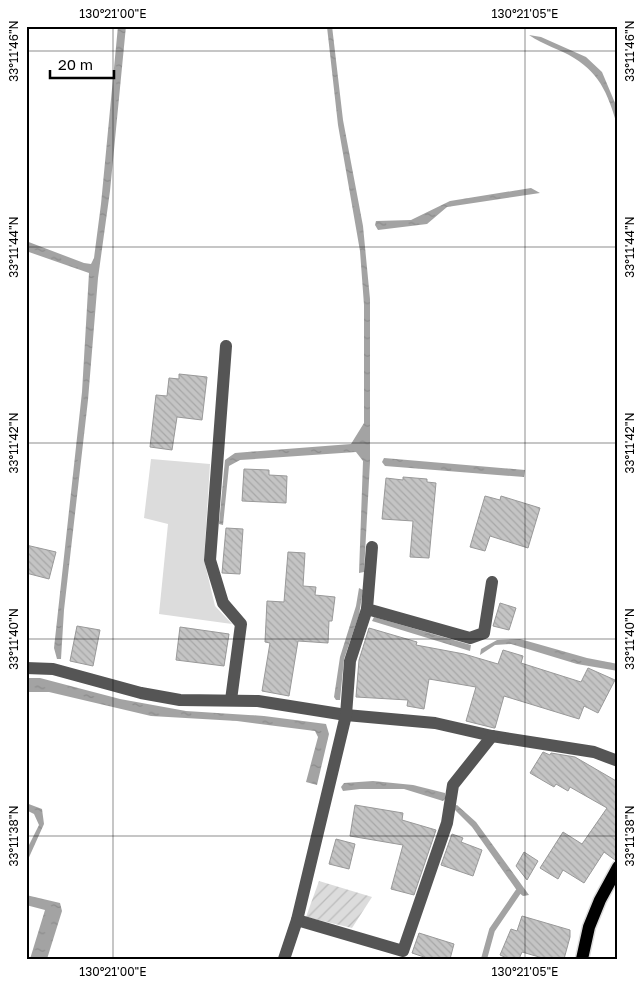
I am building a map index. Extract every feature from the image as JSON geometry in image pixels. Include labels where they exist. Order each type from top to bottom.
[{"type":"main road","points":[[582,959],[589,927],[600,900],[618,867]]},
{"type":"street","points":[[226,346],[210,560],[223,603],[241,624],[231,700]]},
{"type":"street","points":[[284,959],[297,920],[346,715],[350,661],[368,609],[372,547]]},
{"type":"street","points":[[368,609],[470,638],[484,633],[492,582]]},
{"type":"street","points":[[26,668],[53,670],[141,693],[180,700],[258,701],[346,715],[436,723],[492,736],[594,752],[618,761]]},
{"type":"street","points":[[297,920],[402,951],[447,823],[453,785],[492,736]]},
{"type":"shaded area","points":[[151,459],[210,464],[204,560],[215,606],[232,624],[159,614],[168,524],[144,518]]},
{"type":"shaded area","points":[[319,881],[372,897],[352,928],[306,917]]},
{"type":"water","points":[[118,26],[126,26],[110,191],[98,278],[88,400],[64,610],[61,659],[57,659],[54,648],[82,392],[89,273],[26,251],[26,241],[84,263],[91,264],[94,258]]},
{"type":"water","points":[[332,26],[343,120],[363,226],[370,299],[370,462],[364,572],[359,573],[363,461],[356,452],[240,460],[229,466],[223,525],[219,524],[225,460],[235,453],[351,444],[364,423],[364,305],[360,251],[338,125],[327,27]]},
{"type":"water","points":[[529,35],[541,37],[586,57],[602,72],[618,110],[618,128],[608,97],[591,72],[574,58]]},
{"type":"water","points":[[531,188],[540,193],[447,207],[427,224],[378,230],[375,225],[376,221],[411,220],[450,201]]},
{"type":"water","points":[[384,458],[525,470],[524,477],[385,466],[382,462]]},
{"type":"water","points":[[359,588],[363,590],[359,615],[344,659],[340,700],[336,700],[334,697],[340,657],[356,606]]},
{"type":"water","points":[[374,617],[471,645],[470,651],[372,621]]},
{"type":"water","points":[[520,639],[587,658],[618,664],[618,671],[577,664],[511,644],[495,645],[480,655],[481,649],[497,640]]},
{"type":"water","points":[[26,678],[40,678],[120,699],[186,711],[264,716],[326,724],[329,734],[317,785],[306,782],[318,737],[315,731],[237,721],[151,716],[49,692],[26,692]]},
{"type":"water","points":[[373,781],[413,785],[445,793],[445,799],[443,801],[404,789],[343,791],[341,787],[344,783]]},
{"type":"water","points":[[26,803],[42,809],[44,824],[26,864],[26,851],[39,825],[34,814],[26,810]]},
{"type":"water","points":[[457,805],[476,822],[529,895],[523,896],[518,892],[472,827],[454,809],[453,806]]},
{"type":"water","points":[[26,895],[60,903],[62,911],[47,959],[30,959],[45,910],[26,905]]},
{"type":"building","points":[[179,374],[207,377],[202,420],[177,417],[172,450],[150,447],[156,395],[167,396],[169,378],[179,379]]},
{"type":"building","points":[[244,469],[269,470],[269,475],[287,476],[286,503],[242,501]]},
{"type":"building","points":[[403,477],[427,479],[427,482],[436,483],[429,558],[410,557],[413,521],[382,519],[386,478],[403,480]]},
{"type":"building","points":[[485,496],[500,500],[501,496],[540,508],[528,548],[490,536],[485,551],[470,547]]},
{"type":"building","points":[[226,528],[243,529],[240,574],[222,573]]},
{"type":"building","points":[[26,545],[56,552],[49,579],[26,573]]},
{"type":"building","points":[[288,552],[305,553],[303,586],[316,587],[315,595],[335,597],[332,621],[329,621],[328,643],[298,641],[289,696],[262,691],[270,643],[265,642],[267,601],[284,602]]},
{"type":"building","points":[[500,603],[516,608],[509,630],[493,626]]},
{"type":"building","points":[[77,626],[100,630],[93,666],[70,661]]},
{"type":"building","points":[[180,627],[229,634],[224,666],[176,660]]},
{"type":"building","points":[[369,628],[417,642],[416,645],[464,654],[498,664],[503,650],[523,656],[521,663],[581,682],[588,668],[615,680],[598,713],[584,706],[579,719],[504,696],[494,728],[466,721],[476,687],[429,679],[424,709],[407,706],[408,700],[356,697],[359,660]]},
{"type":"building","points":[[543,752],[550,755],[551,753],[575,757],[618,782],[618,859],[615,860],[604,852],[584,883],[563,870],[558,879],[540,868],[563,832],[582,844],[607,808],[570,787],[568,791],[556,784],[554,787],[530,773]]},
{"type":"building","points":[[355,805],[403,813],[402,820],[436,830],[414,895],[391,889],[403,845],[350,836]]},
{"type":"building","points":[[452,834],[463,838],[461,842],[482,850],[473,876],[441,865]]},
{"type":"building","points":[[336,839],[355,844],[349,869],[329,864]]},
{"type":"building","points":[[524,852],[538,861],[527,880],[516,866]]},
{"type":"building","points":[[522,916],[570,930],[564,959],[546,959],[522,952],[519,959],[509,959],[500,955],[511,929],[517,931]]},
{"type":"building","points":[[419,933],[454,944],[450,959],[430,959],[412,953]]},
{"type":"waterway","points":[[484,959],[492,930],[518,892]]}]
